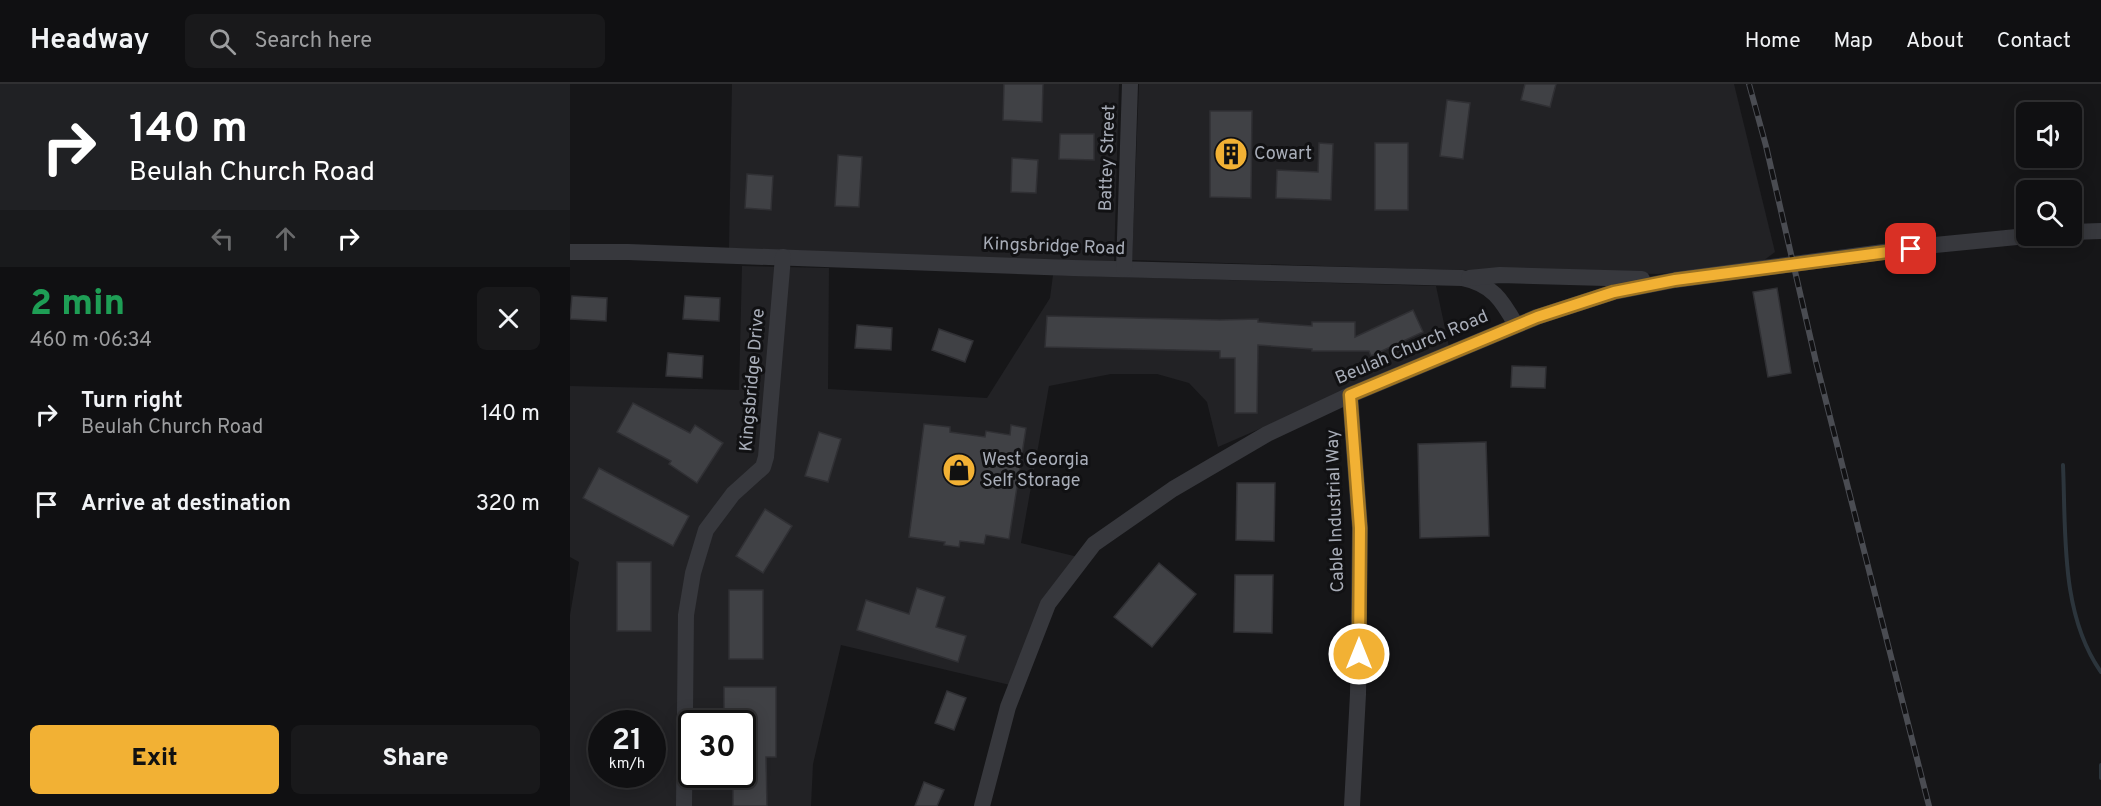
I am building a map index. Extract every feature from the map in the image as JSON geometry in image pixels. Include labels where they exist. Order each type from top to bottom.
[{"type":"street","name":"Battey Street","points":[[1124,269],[1130,84]]},
{"type":"street","points":[[2082,232],[2101,231]]},
{"type":"street","name":"Beulah Church Road","points":[[982,806],[1008,707],[1048,604],[1095,544],[1173,489],[1267,434],[1350,395],[1516,326],[1614,292],[1675,280],[1935,245],[2016,237]]},
{"type":"street","name":"Kingsbridge Road","points":[[570,252],[1462,278],[1477,281],[1495,294],[1505,305],[1516,326]]},
{"type":"street","name":"Kingsbridge Drive","points":[[684,806],[686,615],[693,573],[706,530],[733,494],[763,467],[766,457],[783,257]]},
{"type":"street","points":[[1462,278],[1500,275],[1675,280]]},
{"type":"street","name":"Cable Industrial Way","points":[[1350,395],[1360,528],[1358,694],[1352,806]]},
{"type":"shaded area","points":[[732,84],[1119,84],[1114,264],[729,248]]},
{"type":"shaded area","points":[[1139,84],[1734,84],[1775,252],[1759,264],[1658,274],[1132,260]]},
{"type":"shaded area","points":[[742,266],[829,268],[828,389],[987,398],[1050,298],[1053,275],[1436,286],[1449,347],[1218,447],[1207,402],[1189,383],[1157,374],[1111,374],[1049,386],[1021,543],[1078,557],[1010,685],[841,645],[813,764],[811,806],[570,806],[570,615],[579,562],[570,557],[570,386],[739,390]]},
{"type":"building","points":[[1004,84],[1043,84],[1042,122],[1003,120]]},
{"type":"building","points":[[1525,84],[1556,84],[1550,107],[1521,100]]},
{"type":"building","points":[[1447,100],[1470,103],[1463,159],[1440,156]]},
{"type":"building","name":"Cowart","points":[[1210,111],[1252,111],[1251,198],[1210,197]]},
{"type":"building","points":[[1060,134],[1094,134],[1094,160],[1059,159]]},
{"type":"building","points":[[1319,143],[1333,144],[1331,200],[1276,198],[1277,170],[1318,172]]},
{"type":"building","points":[[1375,143],[1408,143],[1408,210],[1375,210]]},
{"type":"building","points":[[838,155],[862,157],[859,207],[835,206]]},
{"type":"building","points":[[1012,158],[1038,160],[1036,193],[1011,192]]},
{"type":"building","points":[[747,174],[773,176],[771,210],[745,208]]},
{"type":"building","points":[[1777,288],[1791,373],[1768,377],[1753,292]]},
{"type":"building","points":[[572,296],[607,298],[606,321],[570,319]]},
{"type":"building","points":[[685,296],[720,298],[719,321],[683,319]]},
{"type":"building","points":[[1413,310],[1423,332],[1371,356],[1369,351],[1312,351],[1312,349],[1258,345],[1257,413],[1235,413],[1235,358],[1220,358],[1220,351],[1045,347],[1047,316],[1258,319],[1258,322],[1312,326],[1312,322],[1355,322],[1355,337]]},
{"type":"building","points":[[857,325],[892,328],[891,350],[855,348]]},
{"type":"building","points":[[939,329],[973,341],[965,362],[932,350]]},
{"type":"building","points":[[668,353],[703,356],[702,378],[666,376]]},
{"type":"building","points":[[1512,366],[1546,367],[1545,388],[1511,387]]},
{"type":"building","points":[[633,403],[690,433],[695,425],[723,443],[697,483],[669,464],[671,461],[617,432]]},
{"type":"building","points":[[924,424],[950,427],[950,432],[985,437],[986,431],[1010,435],[1011,425],[1026,428],[1009,539],[986,535],[984,544],[960,541],[959,547],[944,545],[945,542],[909,537]]},
{"type":"building","points":[[819,432],[841,439],[828,482],[805,476]]},
{"type":"building","points":[[1486,442],[1489,536],[1420,538],[1418,444]]},
{"type":"building","points":[[599,468],[689,516],[673,546],[583,498]]},
{"type":"building","points":[[1237,483],[1275,483],[1274,541],[1236,540]]},
{"type":"building","points":[[765,509],[792,526],[763,573],[736,556]]},
{"type":"building","points":[[617,562],[651,562],[651,631],[617,631]]},
{"type":"building","points":[[1159,563],[1196,594],[1152,647],[1114,617]]},
{"type":"building","points":[[1235,575],[1273,575],[1272,633],[1234,632]]},
{"type":"building","points":[[917,588],[945,597],[936,627],[966,636],[958,662],[857,630],[866,600],[909,614]]},
{"type":"building","points":[[729,590],[763,590],[763,659],[729,659]]},
{"type":"building","points":[[724,687],[776,687],[776,757],[766,757],[767,806],[733,806],[733,788],[756,788],[756,710],[724,710]]},
{"type":"building","points":[[947,691],[966,698],[954,730],[935,723]]},
{"type":"building","points":[[924,782],[944,790],[937,806],[915,806]]},
{"type":"waterway","points":[[2063,465],[2066,545],[2072,599],[2078,625],[2101,672]]},
{"type":"waterway","points":[[2101,765],[2101,778]]},
{"type":"railway","points":[[1749,84],[1766,146],[1816,362],[1929,806]]},
{"type":"place","name":"Cowart","points":[[1231,154]]},
{"type":"place","name":"West Georgia Self Storage","points":[[959,470]]},
{"type":"route","points":[[1359,654],[1360,528],[1350,395],[1537,317],[1614,292],[1675,280],[1911,249]]}]
